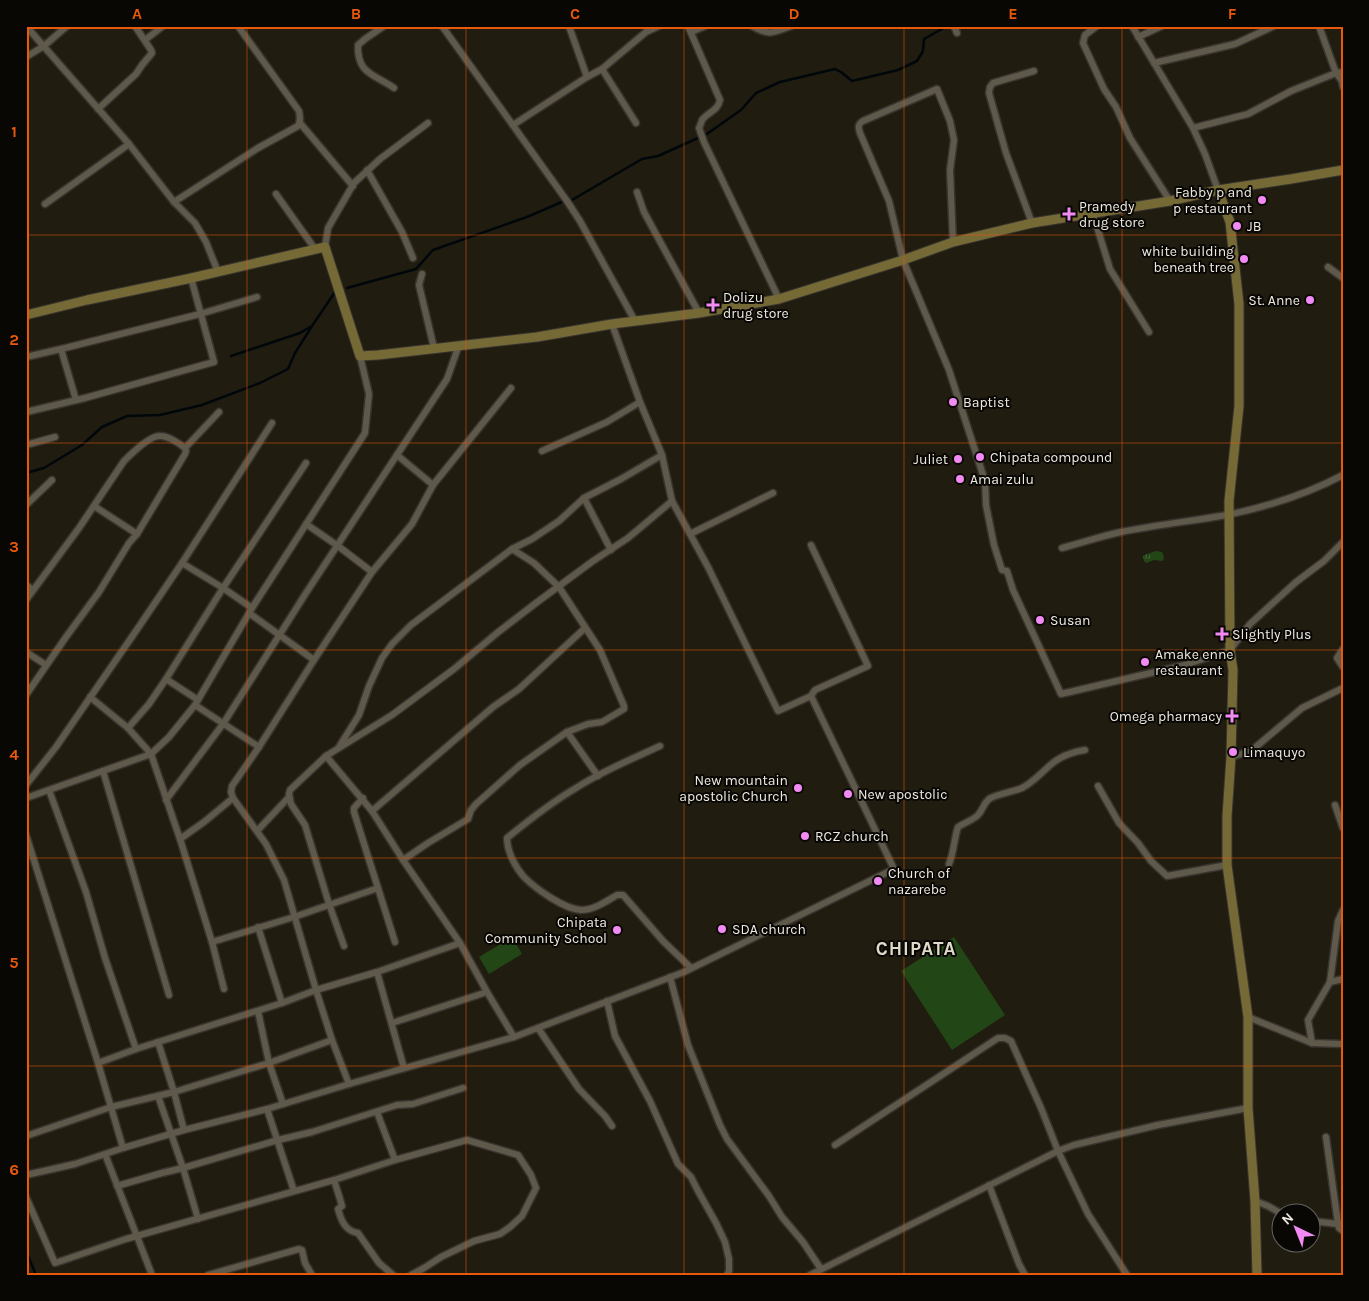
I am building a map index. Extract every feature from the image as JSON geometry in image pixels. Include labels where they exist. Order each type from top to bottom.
[{"type":"street","points":[[26,26],[129,144],[174,202],[195,223],[206,242],[218,272]]},
{"type":"street","points":[[26,57],[44,46],[67,26]]},
{"type":"street","points":[[98,109],[136,74],[150,55],[152,50],[135,26]]},
{"type":"street","points":[[145,40],[163,26]]},
{"type":"street","points":[[174,202],[300,123],[299,111],[238,26]]},
{"type":"street","points":[[384,26],[365,38],[358,45],[358,54],[360,63],[369,74],[375,78],[382,79],[394,88]]},
{"type":"street","points":[[442,26],[580,221],[636,321]]},
{"type":"street","points":[[570,26],[587,77]]},
{"type":"street","points":[[513,125],[602,69],[646,32],[659,26]]},
{"type":"street","points":[[705,26],[689,29],[720,100],[720,104],[702,120],[698,128],[779,299]]},
{"type":"street","points":[[752,26],[767,33],[775,33],[791,26]]},
{"type":"street","points":[[954,26],[957,33]]},
{"type":"street","points":[[1098,26],[1085,35],[1083,43],[1104,89],[1116,108],[1130,138],[1170,201]]},
{"type":"street","points":[[1132,26],[1194,128],[1205,154],[1230,222],[1239,304],[1239,406],[1229,501],[1230,650],[1234,670],[1227,816],[1227,864],[1248,1017],[1248,1108],[1255,1201],[1257,1275]]},
{"type":"street","points":[[1138,37],[1162,26]]},
{"type":"street","points":[[1154,63],[1235,44],[1274,26]]},
{"type":"street","points":[[1319,26],[1339,72],[1343,87]]},
{"type":"street","points":[[602,69],[636,122]]},
{"type":"street","points":[[1032,223],[1006,153],[989,93],[990,87],[994,83],[1034,71]]},
{"type":"street","points":[[1194,128],[1248,114],[1291,91],[1339,72]]},
{"type":"street","points":[[953,242],[950,170],[954,140],[950,120],[937,89],[863,120],[858,127],[889,201],[903,260],[949,370],[985,481],[989,521],[1002,570],[1007,571],[1013,590],[1061,694],[1185,665],[1230,650],[1250,624],[1296,582],[1324,561],[1343,542]]},
{"type":"street","points":[[300,123],[353,186]]},
{"type":"street","points":[[26,798],[151,754],[169,737],[196,703],[250,610],[365,434],[369,394],[360,356],[325,247],[328,228],[353,186],[367,170],[428,123]]},
{"type":"street","points":[[45,204],[129,144]]},
{"type":"street","points":[[367,170],[402,232],[413,258]]},
{"type":"street","points":[[360,356],[537,337],[779,299],[903,260],[953,242],[1032,223],[1343,170]]},
{"type":"street","points":[[637,192],[644,212],[699,313]]},
{"type":"street","points":[[276,194],[315,249]]},
{"type":"street","points":[[1093,214],[1110,269],[1149,332]]},
{"type":"street","points":[[27,314],[325,247]]},
{"type":"street","points":[[1328,267],[1343,278]]},
{"type":"street","points":[[422,274],[419,285],[434,348]]},
{"type":"street","points":[[26,412],[214,362],[191,278]]},
{"type":"street","points":[[26,357],[200,314],[257,297]]},
{"type":"street","points":[[612,324],[640,402],[662,455],[672,501],[708,567],[778,712],[811,696],[814,690],[868,666],[811,546]]},
{"type":"street","points":[[166,800],[223,724],[448,379],[459,345]]},
{"type":"street","points":[[61,349],[76,400]]},
{"type":"street","points":[[349,1084],[316,990],[284,880],[258,831],[233,798],[232,786],[372,572],[412,524],[433,485],[511,388]]},
{"type":"street","points":[[542,451],[607,422],[640,402]]},
{"type":"street","points":[[26,695],[99,592],[137,534],[185,454],[185,448],[219,412]]},
{"type":"street","points":[[26,785],[56,747],[182,562],[272,423]]},
{"type":"street","points":[[26,600],[94,506],[124,460],[133,452],[159,436],[165,437],[185,448]]},
{"type":"street","points":[[26,445],[55,437]]},
{"type":"street","points":[[397,455],[433,485]]},
{"type":"street","points":[[338,748],[359,715],[369,686],[382,658],[392,644],[411,625],[512,549],[532,539],[559,521],[584,498],[662,455]]},
{"type":"street","points":[[128,728],[166,679],[223,588],[306,464]]},
{"type":"street","points":[[1062,548],[1120,532],[1229,514],[1287,499],[1343,476]]},
{"type":"street","points":[[26,504],[52,480]]},
{"type":"street","points":[[690,534],[772,493]]},
{"type":"street","points":[[584,498],[610,550]]},
{"type":"street","points":[[344,946],[305,826],[289,797],[290,790],[326,756],[392,715],[594,560],[628,538],[672,501]]},
{"type":"street","points":[[94,506],[137,534]]},
{"type":"street","points":[[306,524],[372,572]]},
{"type":"street","points":[[403,860],[428,842],[468,819],[471,810],[476,804],[520,765],[567,732],[588,724],[602,722],[624,709],[600,650],[559,587],[534,563],[512,549]]},
{"type":"street","points":[[182,562],[223,588],[279,636],[314,660]]},
{"type":"street","points":[[26,585],[33,590]]},
{"type":"street","points":[[372,811],[493,706],[519,689],[585,628]]},
{"type":"street","points":[[1343,650],[1337,658],[1343,667]]},
{"type":"street","points":[[26,652],[46,665]]},
{"type":"street","points":[[166,679],[223,724],[259,747]]},
{"type":"street","points":[[1231,757],[1251,751],[1302,708],[1343,688]]},
{"type":"street","points":[[26,1176],[75,1164],[184,1130],[267,1109],[514,1037],[691,968],[894,869],[811,696]]},
{"type":"street","points":[[90,697],[128,728],[151,754],[212,942],[224,989]]},
{"type":"street","points":[[567,732],[598,776]]},
{"type":"street","points":[[660,746],[576,788],[507,838],[507,845],[524,876],[553,899],[574,908],[588,909],[618,895],[623,895],[663,941],[691,968]]},
{"type":"street","points":[[949,864],[958,827],[977,816],[985,803],[991,798],[1013,792],[1025,786],[1066,755],[1085,750]]},
{"type":"street","points":[[326,756],[372,811],[460,943],[514,1037]]},
{"type":"street","points":[[103,771],[169,995]]},
{"type":"street","points":[[1098,786],[1119,823],[1138,843],[1151,861],[1167,876],[1227,864]]},
{"type":"street","points":[[49,790],[86,892],[105,958],[136,1049]]},
{"type":"street","points":[[258,831],[289,797]]},
{"type":"street","points":[[180,839],[233,798]]},
{"type":"street","points":[[363,798],[354,808],[354,812],[395,942]]},
{"type":"street","points":[[1335,806],[1343,828]]},
{"type":"street","points":[[26,835],[124,1148]]},
{"type":"street","points":[[212,942],[294,917],[378,888]]},
{"type":"street","points":[[1312,1043],[1308,1020],[1330,982],[1338,921],[1343,910]]},
{"type":"street","points":[[258,928],[282,1003]]},
{"type":"street","points":[[98,1063],[460,943]]},
{"type":"street","points":[[377,972],[404,1068]]},
{"type":"street","points":[[670,977],[688,1045],[725,1135],[821,1269]]},
{"type":"street","points":[[1330,982],[1343,979]]},
{"type":"street","points":[[392,1023],[487,992]]},
{"type":"street","points":[[607,1001],[615,1036],[650,1101],[678,1164],[691,1177],[725,1242],[729,1259],[727,1275]]},
{"type":"street","points":[[258,1010],[269,1063],[283,1104]]},
{"type":"street","points":[[1248,1017],[1312,1043],[1343,1044]]},
{"type":"street","points":[[538,1028],[579,1089],[612,1126]]},
{"type":"street","points":[[835,1144],[998,1038],[1005,1038],[1011,1041],[1088,1214],[1126,1275]]},
{"type":"street","points":[[26,1136],[111,1107],[174,1092],[269,1063],[332,1040]]},
{"type":"street","points":[[158,1042],[184,1130]]},
{"type":"street","points":[[117,1186],[312,1132],[397,1106],[413,1104],[464,1088]]},
{"type":"street","points":[[158,1096],[183,1168],[198,1220]]},
{"type":"street","points":[[810,1275],[1058,1150],[1158,1125],[1248,1108]]},
{"type":"street","points":[[267,1109],[294,1191]]},
{"type":"street","points":[[377,1112],[395,1160]]},
{"type":"street","points":[[1326,1137],[1338,1224],[1339,1228],[1343,1231]]},
{"type":"street","points":[[26,1197],[54,1263],[137,1236],[198,1220],[467,1140],[518,1155],[536,1188],[522,1216],[500,1234],[474,1241],[441,1256],[411,1275]]},
{"type":"street","points":[[105,1154],[152,1275]]},
{"type":"street","points":[[334,1180],[342,1206],[338,1209],[342,1223],[352,1232],[358,1233],[379,1263],[393,1275]]},
{"type":"street","points":[[989,1185],[1025,1275]]},
{"type":"street","points":[[1255,1201],[1272,1208]]},
{"type":"street","points":[[1322,1222],[1338,1224]]},
{"type":"street","points":[[208,1275],[299,1249],[302,1250],[305,1263],[312,1275]]},
{"type":"green space","points":[[1156,551],[1162,552],[1164,559],[1162,561],[1154,560],[1146,563],[1144,561],[1143,556]]},
{"type":"green space","points":[[512,937],[522,954],[489,974],[479,957]]},
{"type":"green space","points":[[954,937],[1005,1015],[952,1050],[901,971]]},
{"type":"waterway","points":[[704,136],[741,110],[756,93],[780,82],[835,69],[852,81],[898,70],[917,61],[923,51],[924,39],[947,26]]},
{"type":"waterway","points":[[572,200],[642,159],[658,156],[698,138]]},
{"type":"waterway","points":[[347,288],[416,269],[433,250],[527,217],[564,201]]},
{"type":"waterway","points":[[26,473],[44,468],[82,445],[102,427],[127,416],[160,415],[202,405],[260,383],[288,369],[295,353],[335,292]]},
{"type":"waterway","points":[[231,356],[300,333],[310,327]]},
{"type":"waterway","points":[[26,1251],[36,1275]]},
{"type":"place","name":"Fabby p and p restaurant","points":[[1262,200]]},
{"type":"place","name":"Pramedy drug store","points":[[1069,214]]},
{"type":"place","name":"JB","points":[[1237,226]]},
{"type":"place","name":"white building beneath tree","points":[[1244,259]]},
{"type":"place","name":"St. Anne","points":[[1310,300]]},
{"type":"place","name":"Dolizu drug store","points":[[713,305]]},
{"type":"place","name":"Baptist","points":[[953,402]]},
{"type":"place","name":"Chipata compound","points":[[980,457]]},
{"type":"place","name":"Juliet","points":[[958,459]]},
{"type":"place","name":"Amai zulu","points":[[960,479]]},
{"type":"place","name":"Susan","points":[[1040,620]]},
{"type":"place","name":"Slightly Plus","points":[[1222,634]]},
{"type":"place","name":"Amake enne restaurant","points":[[1145,662]]},
{"type":"place","name":"Omega pharmacy","points":[[1232,716]]},
{"type":"place","name":"Limaquyo","points":[[1233,752]]},
{"type":"place","name":"New mountain apostolic Church","points":[[798,788]]},
{"type":"place","name":"New apostolic","points":[[848,794]]},
{"type":"place","name":"RCZ church","points":[[805,836]]},
{"type":"place","name":"Church of nazarebe","points":[[878,881]]},
{"type":"place","name":"SDA church","points":[[722,929]]},
{"type":"place","name":"Chipata Community School","points":[[617,930]]},
{"type":"district","name":"CHIPATA","points":[[916,948]]}]
